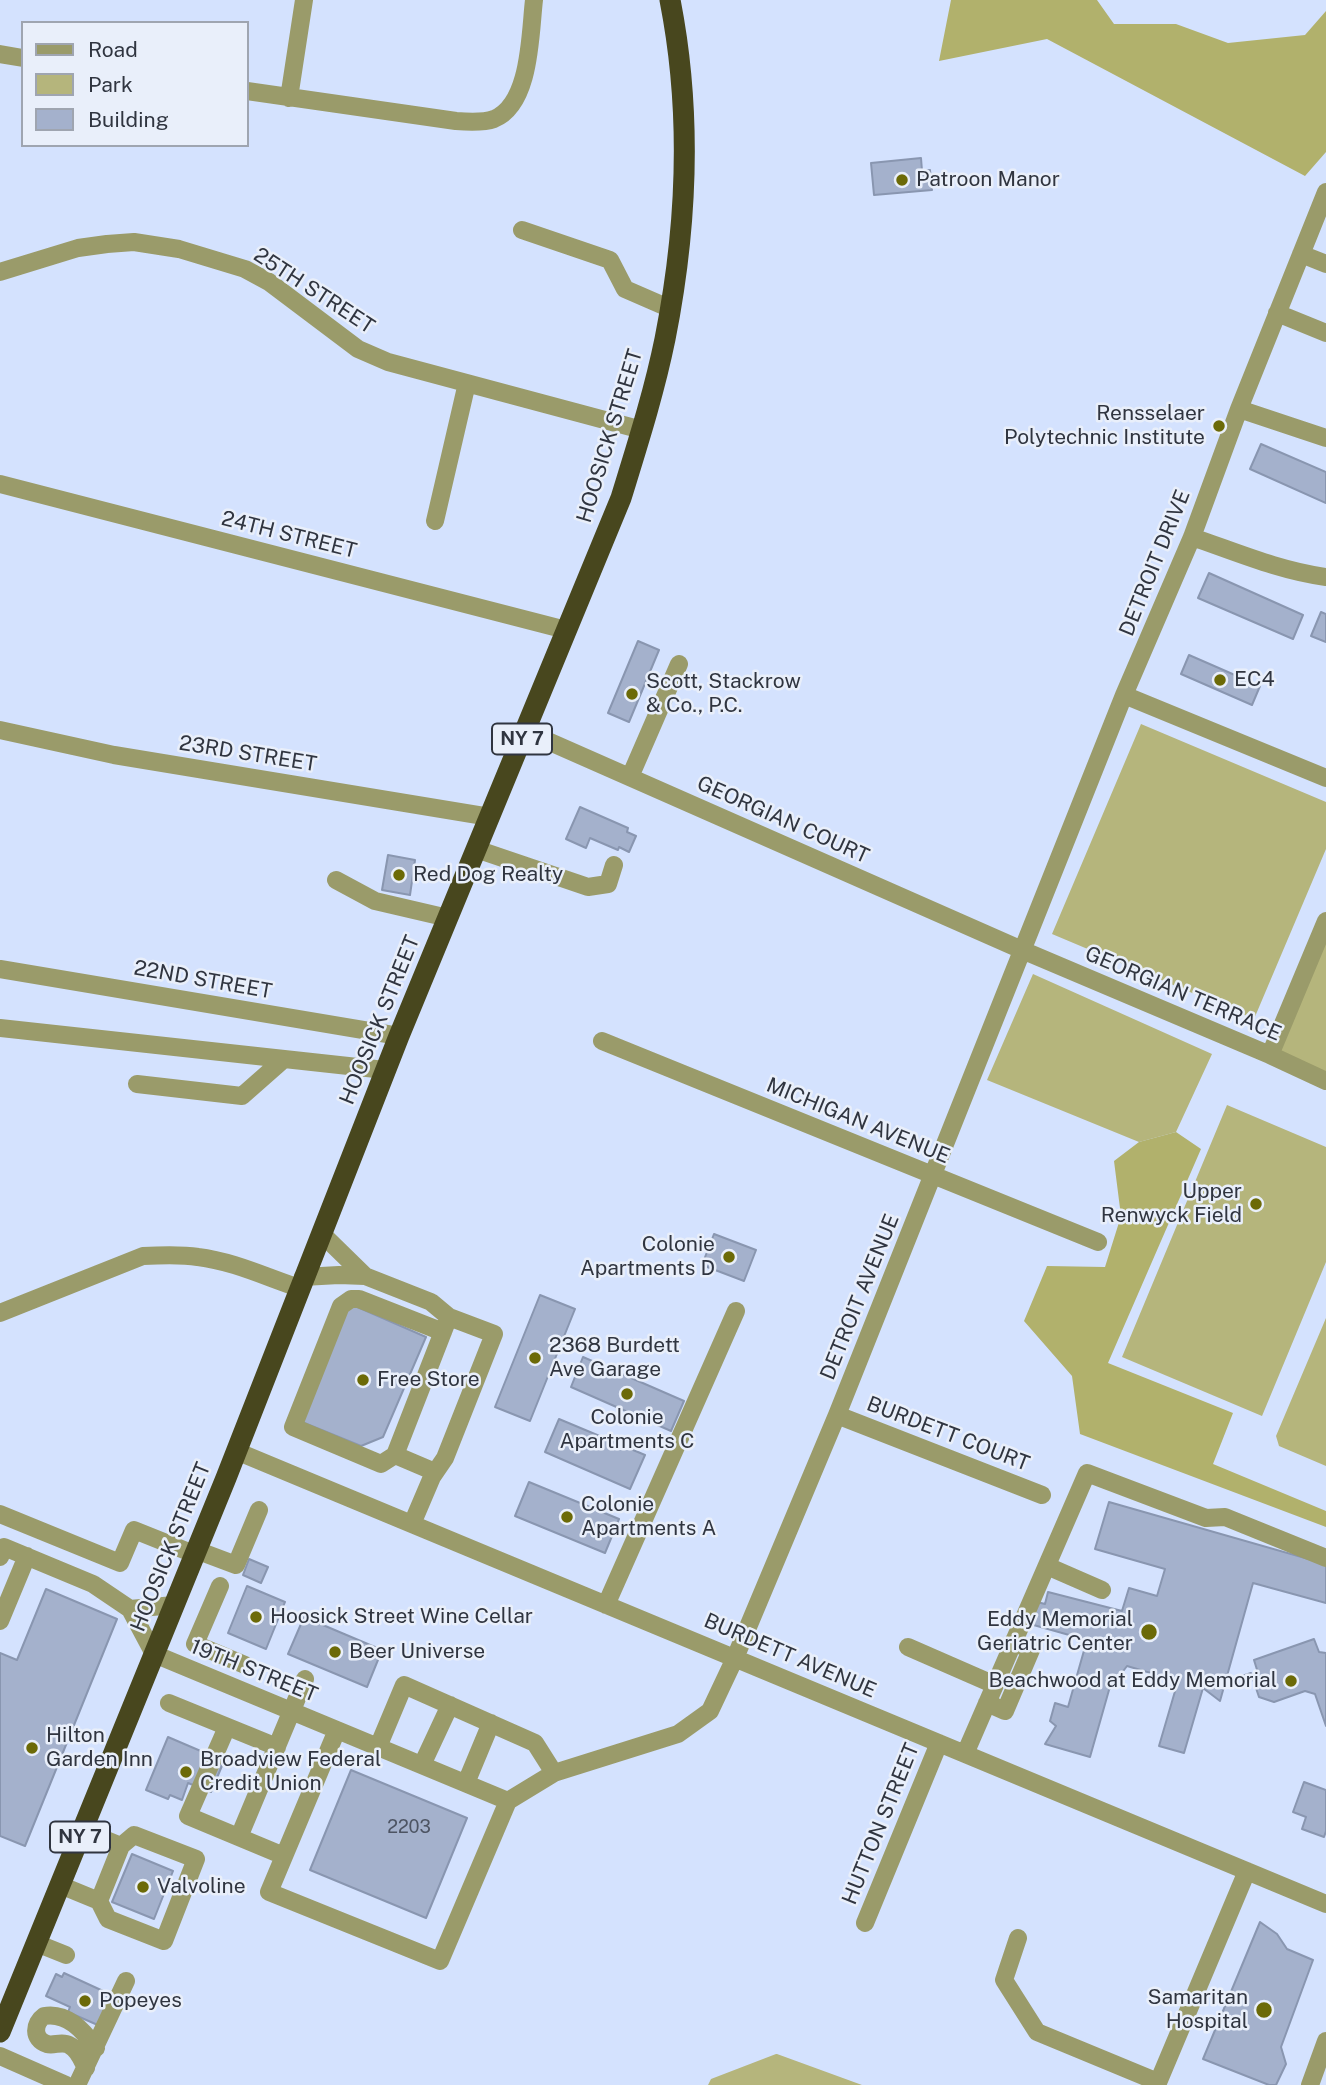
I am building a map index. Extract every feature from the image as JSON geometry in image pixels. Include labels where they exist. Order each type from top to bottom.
[{"type":"highway","name":"HOOSICK STREET","points":[[2,2023],[236,1451],[385,1070],[621,498],[642,430],[671,309],[684,197],[684,120],[678,41],[670,0]]},
{"type":"street","points":[[289,98],[304,0]]},
{"type":"street","points":[[248,91],[456,121],[494,119],[506,111],[524,82],[534,0]]},
{"type":"street","points":[[0,54],[21,58]]},
{"type":"street","name":"DETROIT DRIVE","points":[[1022,950],[1124,695],[1192,537],[1239,409],[1325,195]]},
{"type":"street","points":[[522,230],[610,260],[625,289],[671,309]]},
{"type":"street","name":"25TH STREET","points":[[0,272],[78,248],[107,244],[134,242],[179,249],[245,269],[269,282],[358,349],[388,362],[642,430]]},
{"type":"street","points":[[1301,254],[1326,264]]},
{"type":"street","points":[[1277,313],[1326,333]]},
{"type":"street","points":[[435,521],[467,383]]},
{"type":"street","points":[[1239,409],[1326,438]]},
{"type":"street","name":"24TH STREET","points":[[0,484],[566,630]]},
{"type":"street","points":[[1192,537],[1273,565],[1326,577]]},
{"type":"street","points":[[630,777],[679,664]]},
{"type":"street","points":[[1124,695],[1326,778]]},
{"type":"street","name":"23RD STREET","points":[[0,730],[114,755],[490,817]]},
{"type":"street","name":"GEORGIAN COURT","points":[[525,731],[1022,950]]},
{"type":"street","points":[[476,849],[588,887],[608,884],[614,864]]},
{"type":"street","points":[[336,880],[375,901],[448,918]]},
{"type":"street","points":[[1270,1055],[1326,921]]},
{"type":"street","name":"GEORGIAN TERRACE","points":[[1022,950],[1326,1081]]},
{"type":"street","name":"DETROIT AVENUE","points":[[508,1801],[554,1773],[678,1734],[710,1711],[837,1415],[1022,950]]},
{"type":"street","name":"22ND STREET","points":[[0,969],[399,1036]]},
{"type":"street","points":[[0,1028],[385,1070]]},
{"type":"street","name":"MICHIGAN AVENUE","points":[[602,1041],[1098,1242]]},
{"type":"street","points":[[137,1084],[242,1096],[284,1059]]},
{"type":"street","points":[[321,1233],[365,1276]]},
{"type":"street","points":[[0,1313],[143,1256],[168,1255],[199,1256],[301,1283],[339,1275],[365,1276],[431,1302],[446,1325]]},
{"type":"street","points":[[412,1524],[435,1472],[445,1458],[494,1334],[446,1325],[359,1299],[351,1299],[341,1306],[293,1427],[381,1464],[395,1455],[446,1325]]},
{"type":"street","points":[[606,1605],[736,1311]]},
{"type":"street","name":"BURDETT COURT","points":[[837,1415],[1042,1495]]},
{"type":"street","name":"BURDETT AVENUE","points":[[236,1451],[1326,1904]]},
{"type":"street","points":[[395,1455],[435,1472]]},
{"type":"street","points":[[965,1754],[1087,1474],[1206,1518],[1225,1517],[1326,1558]]},
{"type":"street","points":[[0,1514],[120,1563],[134,1530],[236,1565],[260,1510]]},
{"type":"street","points":[[1,1550],[27,1556],[93,1584],[130,1609],[154,1654]]},
{"type":"street","points":[[0,1621],[27,1556]]},
{"type":"street","points":[[1047,1566],[1102,1590]]},
{"type":"street","points":[[220,1586],[195,1644],[244,1665]]},
{"type":"street","points":[[130,1609],[174,1605]]},
{"type":"street","points":[[987,1703],[1005,1711],[1016,1687],[1031,1650],[1013,1642]]},
{"type":"street","points":[[908,1647],[995,1685]]},
{"type":"street","name":"19TH STREET","points":[[154,1654],[508,1801]]},
{"type":"street","points":[[213,1679],[222,1656]]},
{"type":"street","points":[[239,1837],[305,1679]]},
{"type":"street","points":[[378,1747],[404,1685],[535,1743],[554,1773]]},
{"type":"street","points":[[169,1703],[277,1747]]},
{"type":"street","points":[[422,1765],[450,1705]]},
{"type":"street","points":[[466,1783],[491,1723]]},
{"type":"street","points":[[227,1727],[188,1816],[284,1856]]},
{"type":"street","points":[[337,1730],[269,1892],[440,1961],[508,1801]]},
{"type":"street","name":"HUTTON STREET","points":[[866,1923],[939,1743]]},
{"type":"street","points":[[82,1830],[121,1846]]},
{"type":"street","points":[[60,1885],[99,1901],[108,1919],[164,1941],[196,1859],[134,1835],[121,1846],[99,1901]]},
{"type":"street","points":[[1018,1938],[1004,1980],[1037,2032],[1157,2084],[1247,1871]]},
{"type":"street","points":[[36,1943],[66,1955]]},
{"type":"street","points":[[77,2085],[126,1981]]},
{"type":"street","points":[[86,2068],[74,2047],[67,2043],[47,2044],[42,2041],[36,2025],[44,2016],[54,2014],[70,2021],[96,2048]]},
{"type":"street","points":[[1310,2085],[1326,2041]]},
{"type":"street","points":[[0,2056],[66,2085]]},
{"type":"green space","points":[[1141,724],[1326,802],[1326,849],[1254,1019],[1052,934]]},
{"type":"green space","points":[[1326,921],[1326,1081],[1270,1055]]},
{"type":"green space","points":[[1033,974],[1212,1054],[1176,1132],[1139,1142],[987,1080]]},
{"type":"green space","name":"Upper Renwyck Field","points":[[1227,1105],[1326,1147],[1326,1262],[1262,1416],[1122,1357]]},
{"type":"green space","points":[[1326,1318],[1326,1466],[1279,1446],[1276,1436]]},
{"type":"green space","points":[[776,2054],[862,2085],[708,2085],[711,2079]]},
{"type":"shaded area","points":[[951,0],[1097,0],[1114,24],[1176,24],[1228,43],[1305,35],[1326,11],[1326,152],[1305,176],[1047,39],[939,61]]},
{"type":"shaded area","points":[[1176,1132],[1201,1149],[1108,1363],[1233,1413],[1213,1464],[1326,1511],[1326,1527],[1080,1434],[1072,1376],[1024,1321],[1047,1266],[1105,1267],[1121,1216],[1114,1161],[1139,1142]]},
{"type":"building","name":"Patroon Manor","points":[[921,158],[922,171],[930,170],[932,190],[874,195],[871,163]]},
{"type":"building","points":[[1261,444],[1326,472],[1326,503],[1250,469]]},
{"type":"building","points":[[1209,573],[1303,615],[1293,639],[1198,598]]},
{"type":"building","points":[[1321,612],[1326,614],[1326,642],[1311,636]]},
{"type":"building","points":[[638,641],[659,650],[629,722],[608,713]]},
{"type":"building","name":"EC4","points":[[1189,655],[1260,686],[1252,705],[1181,674]]},
{"type":"building","points":[[580,807],[628,828],[627,832],[636,836],[629,852],[590,838],[586,848],[566,839]]},
{"type":"building","name":"Red Dog Realty","points":[[388,855],[415,860],[410,895],[382,890]]},
{"type":"building","name":"Colonie Apartments D","points":[[714,1234],[756,1250],[744,1281],[702,1265]]},
{"type":"building","name":"2368 Burdett Ave Garage","points":[[540,1295],[575,1309],[530,1421],[495,1407]]},
{"type":"building","name":"Free Store","points":[[355,1306],[426,1337],[383,1437],[361,1446],[302,1422],[346,1309]]},
{"type":"building","name":"Colonie Apartments C","points":[[583,1357],[684,1401],[671,1431],[571,1387]]},
{"type":"building","points":[[559,1419],[645,1455],[630,1489],[545,1452]]},
{"type":"building","name":"Colonie Apartments A","points":[[529,1482],[619,1519],[605,1553],[515,1516]]},
{"type":"building","name":"Eddy Memorial Geriatric Center","points":[[1109,1502],[1326,1564],[1326,1603],[1253,1583],[1220,1701],[1203,1688],[1184,1753],[1159,1746],[1178,1681],[1127,1666],[1109,1690],[1090,1757],[1045,1744],[1056,1726],[1050,1721],[1055,1703],[1068,1707],[1087,1640],[1030,1624],[1037,1602],[1045,1604],[1048,1592],[1122,1611],[1129,1588],[1157,1596],[1165,1569],[1095,1549]]},
{"type":"building","points":[[249,1559],[268,1567],[261,1583],[243,1575]]},
{"type":"building","name":"Hoosick Street Wine Cellar","points":[[247,1586],[285,1602],[266,1649],[228,1633]]},
{"type":"building","name":"Hilton Garden Inn","points":[[46,1589],[117,1619],[25,1846],[0,1836],[0,1653],[17,1660]]},
{"type":"building","name":"Beer Universe","points":[[304,1617],[382,1650],[367,1687],[288,1654]]},
{"type":"building","name":"Beachwood at Eddy Memorial","points":[[1314,1639],[1319,1652],[1326,1653],[1326,1726],[1315,1694],[1305,1691],[1274,1702],[1259,1697],[1253,1679],[1242,1676],[1251,1673],[1255,1683],[1258,1673],[1254,1660]]},
{"type":"building","name":"Broadview Federal Credit Union","points":[[168,1737],[224,1761],[211,1792],[188,1783],[182,1800],[170,1795],[168,1799],[146,1790]]},
{"type":"building","points":[[351,1770],[467,1818],[426,1918],[310,1870]]},
{"type":"building","points":[[1304,1782],[1326,1790],[1324,1837],[1302,1829],[1306,1817],[1293,1812]]},
{"type":"building","name":"Valvoline","points":[[132,1854],[173,1871],[154,1919],[112,1902]]},
{"type":"building","points":[[1260,1922],[1277,1934],[1287,1949],[1313,1960],[1281,2047],[1286,2064],[1276,2085],[1269,2085],[1203,2059]]},
{"type":"building","name":"Popeyes","points":[[64,1973],[114,1996],[100,2026],[68,2012],[70,2007],[46,1996],[56,1974],[62,1977]]},
{"type":"place","name":"Patroon Manor","points":[[902,180]]},
{"type":"place","name":"Rensselaer Polytechnic Institute","points":[[1219,426]]},
{"type":"place","name":"EC4","points":[[1220,680]]},
{"type":"place","name":"Scott, Stackrow & Co., P.C.","points":[[632,694]]},
{"type":"place","name":"Red Dog Realty","points":[[399,875]]},
{"type":"place","name":"Upper Renwyck Field","points":[[1256,1204]]},
{"type":"place","name":"Colonie Apartments D","points":[[729,1257]]},
{"type":"place","name":"2368 Burdett Ave Garage","points":[[535,1358]]},
{"type":"place","name":"Free Store","points":[[363,1380]]},
{"type":"place","name":"Colonie Apartments C","points":[[627,1394]]},
{"type":"place","name":"Colonie Apartments A","points":[[567,1517]]},
{"type":"place","name":"Hoosick Street Wine Cellar","points":[[256,1617]]},
{"type":"place","name":"Eddy Memorial Geriatric Center","points":[[1149,1632]]},
{"type":"place","name":"Beer Universe","points":[[335,1652]]},
{"type":"place","name":"Beachwood at Eddy Memorial","points":[[1291,1681]]},
{"type":"place","name":"Hilton Garden Inn","points":[[32,1748]]},
{"type":"place","name":"Broadview Federal Credit Union","points":[[186,1772]]},
{"type":"place","name":"Valvoline","points":[[143,1887]]},
{"type":"place","name":"Popeyes","points":[[85,2001]]},
{"type":"place","name":"Samaritan Hospital","points":[[1264,2010]]}]
